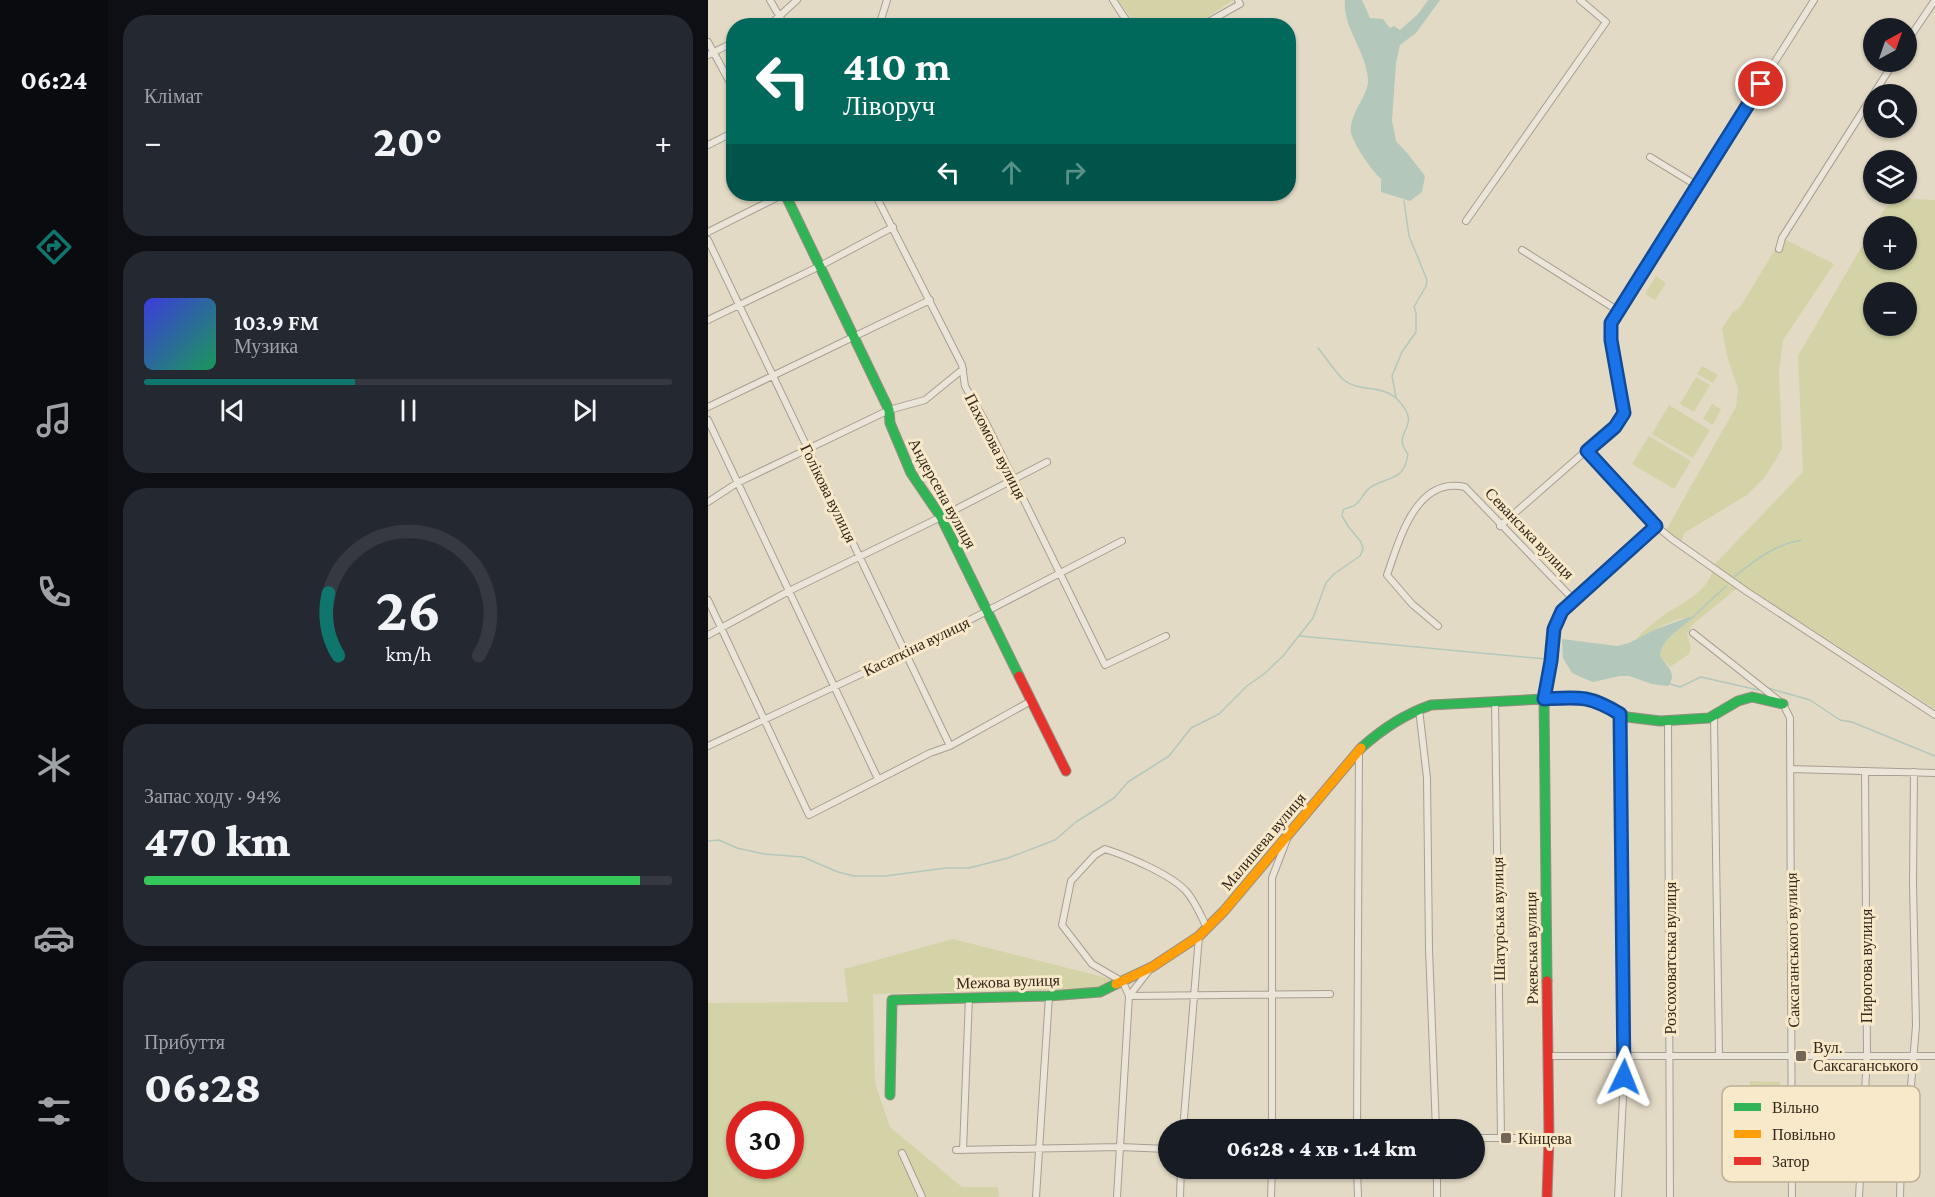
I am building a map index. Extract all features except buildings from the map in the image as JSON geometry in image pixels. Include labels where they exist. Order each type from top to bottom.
[{"type":"street","points":[[770,0],[779,16]]},
{"type":"street","points":[[776,18],[797,0]]},
{"type":"street","points":[[882,18],[888,0]]},
{"type":"street","points":[[1113,0],[1125,18]]},
{"type":"street","points":[[1215,18],[1240,4],[1238,0]]},
{"type":"street","points":[[1466,222],[1606,22],[1580,0]]},
{"type":"street","points":[[1500,526],[1615,427],[1624,413],[1610,331],[1611,323],[1617,310],[1814,0]]},
{"type":"street","points":[[1917,27],[1935,0]]},
{"type":"street","points":[[708,42],[711,54],[726,77]]},
{"type":"street","points":[[711,54],[726,46]]},
{"type":"street","points":[[1779,249],[1782,238],[1888,72]]},
{"type":"street","points":[[708,144],[726,136]]},
{"type":"street","points":[[1650,158],[1696,185]]},
{"type":"street","points":[[708,232],[771,201]]},
{"type":"street","name":"Андерсена вулиця","points":[[788,201],[889,410],[890,423],[911,473],[941,517],[1066,771]]},
{"type":"street","name":"Пахомова вулиця","points":[[879,201],[963,369],[965,386],[1105,665],[1166,636]]},
{"type":"street","points":[[708,320],[820,266],[893,227]]},
{"type":"street","name":"Голікова вулиця","points":[[708,240],[950,746]]},
{"type":"street","points":[[1522,250],[1617,310]]},
{"type":"street","points":[[708,407],[930,300]]},
{"type":"street","points":[[708,502],[737,483],[889,410],[925,400],[963,369]]},
{"type":"street","points":[[708,420],[878,779]]},
{"type":"street","points":[[1587,451],[1656,526],[1672,540],[1935,715]]},
{"type":"street","points":[[708,635],[789,591],[1047,462]]},
{"type":"street","name":"Севанська вулиця","points":[[1438,626],[1412,604],[1387,575],[1407,521],[1419,504],[1434,491],[1446,487],[1457,485],[1465,487],[1500,526],[1573,599]]},
{"type":"street","name":"Севанська вулиця","points":[[1544,699],[1554,629],[1562,611],[1656,526]]},
{"type":"street","name":"Касаткіна вулиця","points":[[708,746],[906,653],[1122,541]]},
{"type":"street","points":[[708,600],[809,815],[930,753],[950,746],[1031,701]]},
{"type":"street","points":[[1693,633],[1783,704]]},
{"type":"street","name":"Малишева вулиця","points":[[1123,982],[1152,967],[1199,936],[1259,871],[1359,749],[1379,732],[1419,709],[1443,703],[1582,697],[1593,699],[1620,714],[1639,720],[1702,720],[1714,717]]},
{"type":"street","points":[[1719,1055],[1714,717],[1735,702],[1753,697],[1783,704]]},
{"type":"street","name":"Ржевська вулиця","points":[[1544,699],[1549,1138],[1547,1197]]},
{"type":"street","name":"Шатурська вулиця","points":[[1495,701],[1501,1138]]},
{"type":"street","name":"Саксаганського вулиця","points":[[1783,704],[1790,718],[1793,1086]]},
{"type":"street","points":[[1419,709],[1426,778],[1429,950],[1436,1119]]},
{"type":"street","points":[[1618,1197],[1625,1056],[1620,714]]},
{"type":"street","name":"Розсоховатська вулиця","points":[[1668,720],[1670,1197]]},
{"type":"street","points":[[1357,1119],[1359,749]]},
{"type":"street","points":[[1343,768],[1358,769]]},
{"type":"street","points":[[1790,769],[1935,773]]},
{"type":"street","name":"Пирогова вулиця","points":[[1865,771],[1865,1086]]},
{"type":"street","points":[[1911,1086],[1916,997],[1913,884],[1914,772]]},
{"type":"street","points":[[1272,1119],[1272,879],[1288,836]]},
{"type":"street","points":[[1117,1197],[1129,996],[1123,982],[1092,964],[1062,925],[1071,881],[1095,855],[1105,849],[1122,854],[1174,880],[1187,892],[1207,928]]},
{"type":"street","points":[[1259,871],[1272,879]]},
{"type":"street","points":[[1184,1119],[1199,936]]},
{"type":"street","points":[[1129,996],[1152,967]]},
{"type":"street","name":"Межова вулиця","points":[[890,1095],[892,1000],[1049,996],[1100,992],[1123,982]]},
{"type":"street","points":[[1129,996],[1330,994]]},
{"type":"street","points":[[1036,1197],[1049,996]]},
{"type":"street","points":[[969,998],[959,1150],[1120,1147],[1158,1149]]},
{"type":"street","points":[[1548,1056],[1935,1056]]},
{"type":"street","points":[[1485,1138],[1549,1138]]},
{"type":"street","points":[[902,1152],[922,1197]]},
{"type":"street","points":[[1180,1197],[1181,1179]]},
{"type":"street","points":[[1271,1197],[1272,1179]]},
{"type":"street","points":[[1357,1179],[1358,1197]]},
{"type":"street","points":[[1437,1179],[1437,1197]]},
{"type":"street","name":"Саксаганського вулиця","points":[[1792,1182],[1792,1197]]},
{"type":"street","name":"Пирогова вулиця","points":[[1859,1197],[1860,1182]]},
{"type":"street","points":[[1900,1182],[1900,1197]]},
{"type":"green space","points":[[1118,0],[1234,0],[1205,18],[1131,18]]},
{"type":"green space","points":[[1917,199],[1935,200],[1935,709],[1742,584],[1692,625],[1687,634],[1691,648],[1689,654],[1670,667],[1660,656],[1661,650],[1672,635],[1692,618],[1679,619],[1637,640],[1641,633],[1702,589],[1712,574],[1713,566],[1803,472],[1798,356],[1863,244],[1863,270],[1917,270],[1917,216],[1880,216],[1891,204],[1917,204]]},
{"type":"green space","points":[[1782,238],[1834,264],[1783,340],[1779,371],[1782,448],[1764,478],[1747,495],[1684,533],[1681,543],[1665,532],[1736,407],[1738,389],[1727,356],[1722,328],[1733,312],[1739,309]]},
{"type":"green space","points":[[1656,276],[1666,283],[1655,300],[1645,294]]},
{"type":"green space","points":[[1702,366],[1718,375],[1713,383],[1697,374]]},
{"type":"green space","points":[[1696,377],[1710,385],[1694,412],[1680,404]]},
{"type":"green space","points":[[1712,404],[1721,409],[1713,425],[1703,419]]},
{"type":"green space","points":[[1669,405],[1710,430],[1693,458],[1652,434]]},
{"type":"green space","points":[[1649,436],[1691,461],[1674,489],[1632,464]]},
{"type":"green space","points":[[953,939],[1123,982],[1101,989],[873,994],[875,1083],[890,1127],[962,1187],[998,1187],[999,1197],[708,1197],[708,1003],[848,1002],[844,969]]},
{"type":"green space","points":[[1750,1081],[1780,1082],[1780,1086],[1750,1086]]},
{"type":"shaded area","points":[[1345,0],[1362,0],[1370,18],[1383,19],[1390,28],[1394,26],[1400,30],[1418,14],[1428,0],[1440,0],[1416,33],[1400,45],[1396,63],[1392,120],[1396,141],[1425,176],[1422,192],[1410,201],[1381,192],[1381,179],[1364,157],[1351,133],[1353,119],[1368,80],[1364,59],[1347,20]]},
{"type":"shaded area","points":[[1689,617],[1693,618],[1672,635],[1661,650],[1660,656],[1672,674],[1668,686],[1652,684],[1629,676],[1593,682],[1572,673],[1563,658],[1562,639],[1617,646]]},
{"type":"waterway","points":[[1396,397],[1392,376],[1402,352],[1416,332],[1414,307],[1427,280],[1409,236],[1404,201]]},
{"type":"waterway","points":[[708,841],[719,840],[737,848],[764,854],[803,857],[838,872],[854,876],[885,876],[946,868],[969,868],[1008,858],[1055,840],[1076,822],[1114,798],[1128,782],[1169,756],[1191,728],[1219,714],[1247,686],[1283,656],[1313,618],[1326,583],[1334,574],[1360,556],[1363,549],[1361,542],[1342,516],[1343,510],[1355,505],[1371,487],[1399,474],[1406,463],[1408,454],[1402,440],[1408,423],[1405,409],[1392,395],[1345,381],[1318,348]]},
{"type":"waterway","points":[[1734,577],[1773,549],[1801,540]]},
{"type":"waterway","points":[[1692,618],[1726,586]]},
{"type":"waterway","points":[[1300,636],[1546,659]]},
{"type":"waterway","points":[[1670,684],[1680,687],[1701,677],[1758,690]]},
{"type":"waterway","points":[[1768,688],[1810,700],[1840,720],[1852,722],[1935,756]]},
{"type":"traffic: fast","points":[[788,201],[889,410],[890,423],[911,473],[941,517],[1019,676]]},
{"type":"traffic: fast","points":[[1547,981],[1544,699],[1556,626],[1563,611],[1576,596]]},
{"type":"traffic: fast","points":[[1361,748],[1394,723],[1431,705],[1582,697],[1627,717],[1660,721],[1709,718],[1738,701],[1752,697],[1783,704]]},
{"type":"traffic: fast","points":[[890,1095],[892,1000],[1049,996],[1100,992],[1116,984]]},
{"type":"traffic: slow","points":[[1576,596],[1656,526]]},
{"type":"traffic: slow","points":[[1116,984],[1152,967],[1199,936],[1224,911],[1361,748]]},
{"type":"traffic: jam","points":[[1019,676],[1066,771]]},
{"type":"traffic: jam","points":[[1547,981],[1549,1138],[1547,1197]]},
{"type":"place","name":"Вул. Саксаганського","points":[[1801,1056]]},
{"type":"place","name":"Кінцева","points":[[1506,1138]]},
{"type":"route","points":[[1624,1077],[1620,714],[1593,699],[1582,697],[1544,699],[1550,674],[1554,629],[1562,611],[1656,526],[1587,451],[1615,427],[1624,413],[1611,340],[1613,317],[1761,84]]}]
